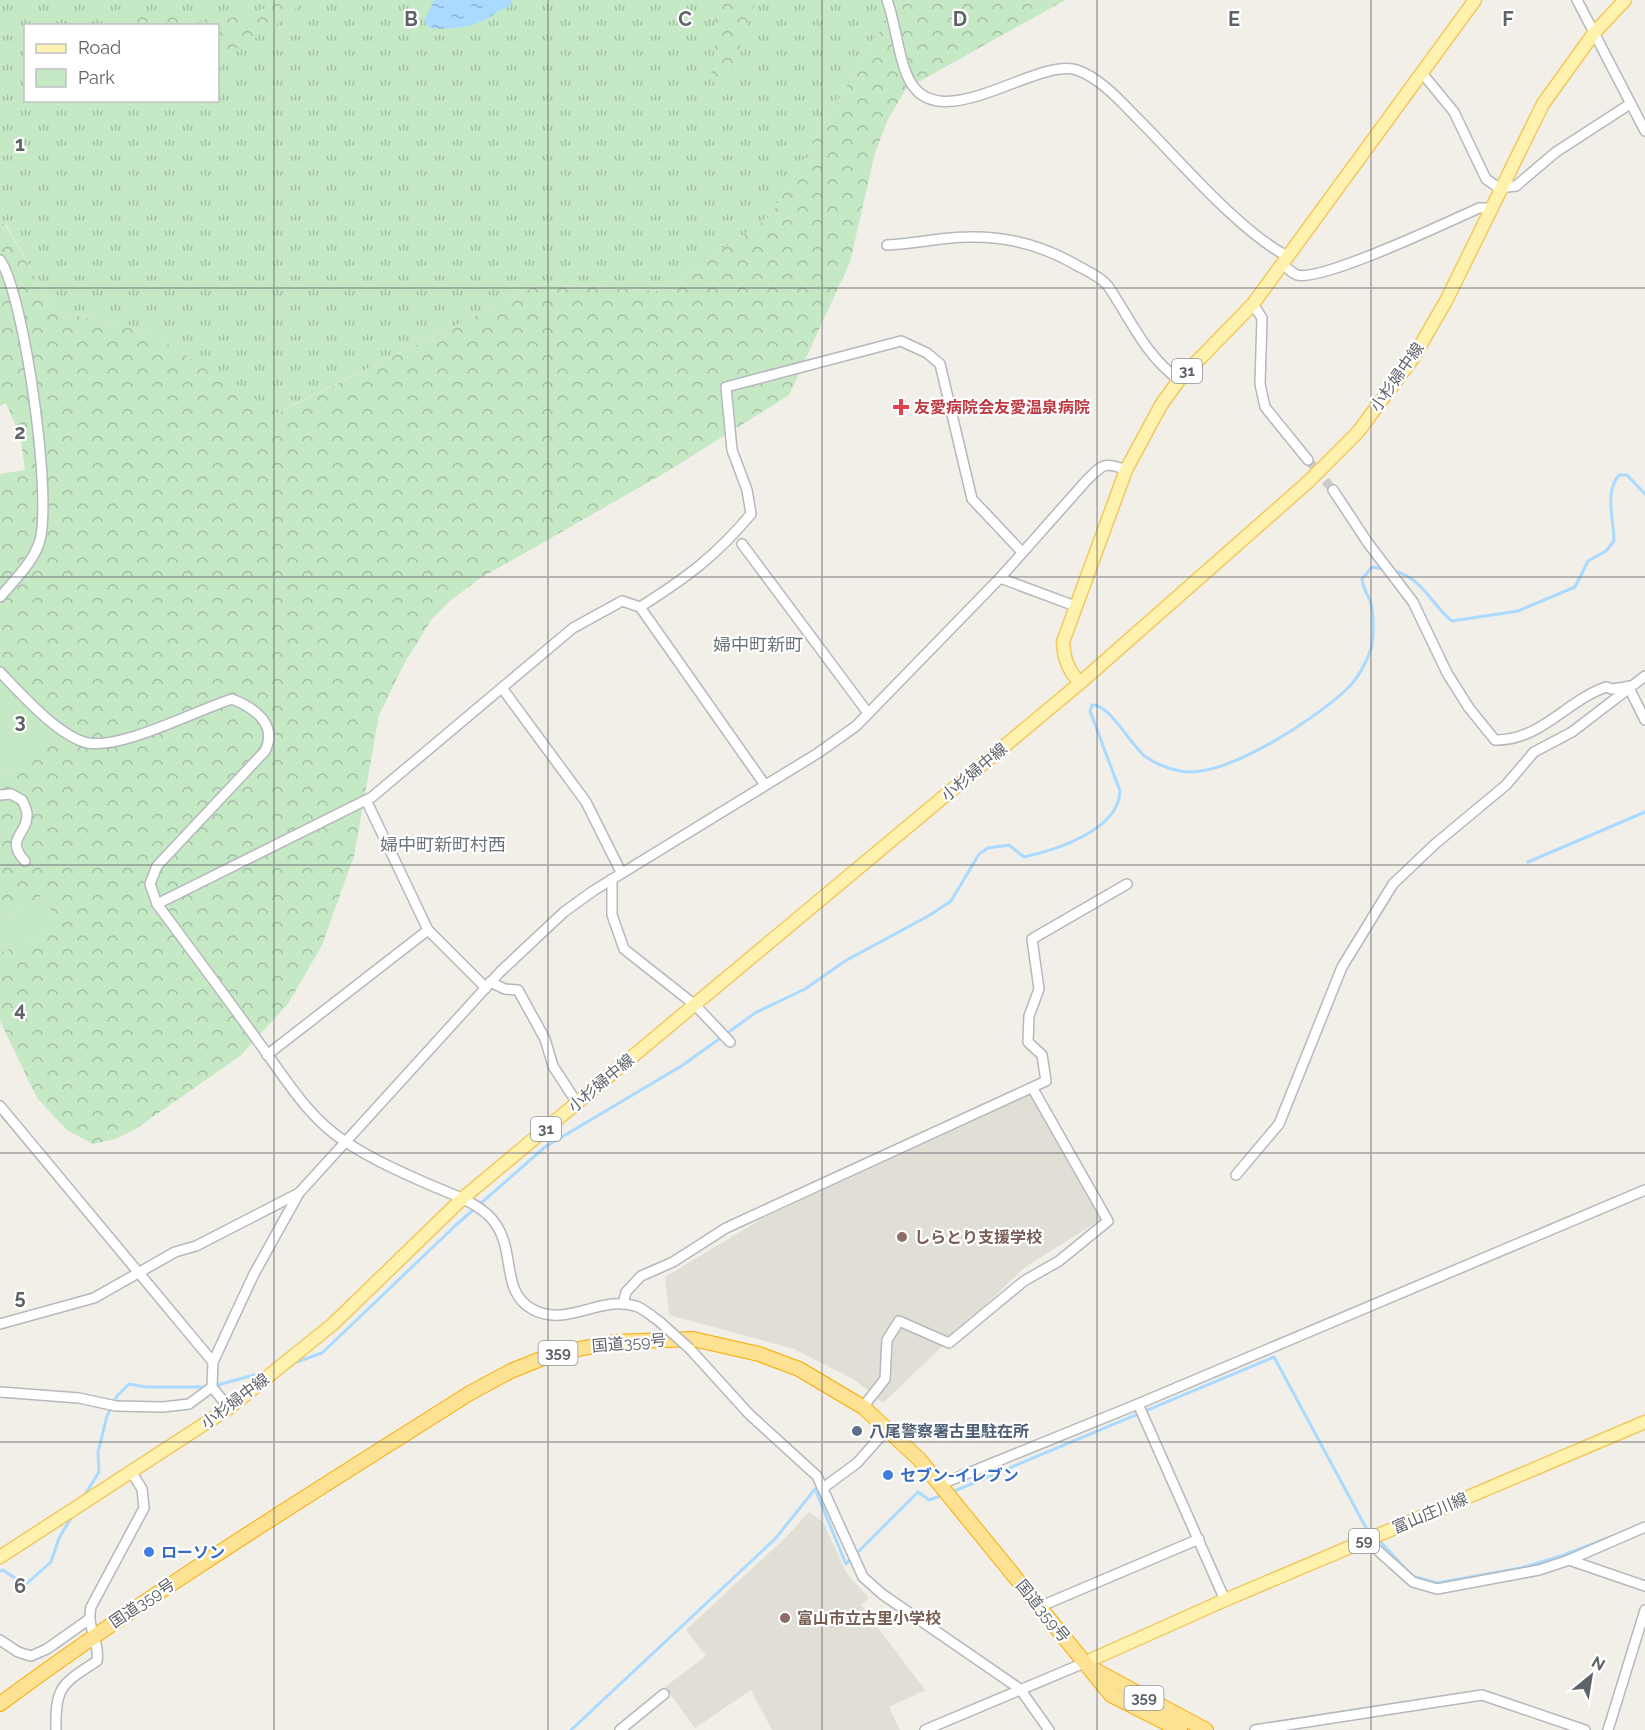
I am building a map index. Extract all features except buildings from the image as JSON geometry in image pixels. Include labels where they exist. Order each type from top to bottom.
[{"type":"highway","name":"国道359号","points":[[0,1704],[93,1635],[470,1393],[511,1371],[553,1354],[615,1342],[693,1339],[759,1354],[799,1369],[863,1407],[888,1428],[939,1485],[1111,1695],[1180,1730]]},
{"type":"highway","name":"国道359号","points":[[1084,1663],[1206,1730]]},
{"type":"main road","name":"31","points":[[1080,683],[1064,658],[1063,642],[1126,471],[1144,432],[1179,380],[1253,304],[1475,0]]},
{"type":"main road","name":"小杉婦中線","points":[[0,1557],[229,1408],[333,1324],[463,1198],[1080,683],[1308,482],[1358,432],[1413,358],[1446,301],[1499,189],[1543,104],[1594,33],[1625,0]]},
{"type":"main road","name":"富山庄川線","points":[[1084,1663],[1225,1600],[1645,1422]]},
{"type":"street","points":[[887,0],[896,22],[907,73],[919,93],[932,99],[974,97],[1005,89],[1046,71],[1062,68],[1077,70],[1110,91],[1247,227],[1285,260],[1296,275],[1314,275],[1412,239],[1479,208],[1490,208]]},
{"type":"street","points":[[1577,0],[1645,131]]},
{"type":"street","points":[[1422,73],[1454,112],[1486,179],[1499,189],[1516,186],[1556,152],[1630,104]]},
{"type":"street","points":[[887,245],[977,237],[1021,241],[1060,255],[1106,284],[1148,351],[1160,366],[1179,380]]},
{"type":"street","points":[[0,260],[7,269],[20,314],[28,361],[36,422],[43,521],[39,546],[0,597]]},
{"type":"street","points":[[1253,304],[1262,318],[1260,384],[1265,407],[1308,460]]},
{"type":"street","points":[[640,606],[689,577],[732,537],[751,514],[747,490],[732,450],[726,387],[901,340],[927,353],[940,364],[972,499],[1022,552]]},
{"type":"street","points":[[229,1408],[212,1387],[213,1362],[254,1274],[299,1193],[488,985],[564,912],[612,879],[818,753],[856,726],[1000,578],[1101,466],[1111,464],[1126,471]]},
{"type":"street","points":[[1333,490],[1381,561],[1413,602],[1432,645],[1469,708],[1495,740],[1512,741],[1528,735],[1594,691],[1606,687],[1612,689],[1628,686]]},
{"type":"street","points":[[742,544],[868,713]]},
{"type":"street","points":[[1000,578],[1075,606]]},
{"type":"street","points":[[158,904],[366,800],[573,628],[622,601],[640,606],[765,785]]},
{"type":"street","points":[[0,673],[50,721],[72,736],[89,743],[109,742],[165,726],[232,699],[246,704],[263,719],[269,730],[270,741],[265,751],[157,866],[150,884],[158,904],[306,1107],[345,1142],[403,1172],[463,1198],[488,1215],[500,1230],[507,1246],[510,1281],[518,1297],[530,1308],[560,1317],[599,1307],[623,1304],[638,1307],[660,1322],[690,1349],[741,1406],[817,1476],[863,1577],[882,1594],[1020,1689],[1049,1730]]},
{"type":"street","points":[[1236,1175],[1278,1124],[1342,967],[1394,884],[1435,844],[1506,785],[1534,752],[1572,732],[1628,686],[1645,676]]},
{"type":"street","points":[[1628,686],[1645,720]]},
{"type":"street","points":[[502,688],[586,802],[620,870]]},
{"type":"street","points":[[0,795],[11,795],[22,800],[26,819],[15,840],[18,854],[25,861]]},
{"type":"street","points":[[366,800],[428,930],[488,985],[518,990],[545,1039],[553,1066],[577,1103]]},
{"type":"street","points":[[612,879],[612,915],[624,949],[695,1005],[730,1042]]},
{"type":"street","points":[[623,1304],[626,1292],[641,1276],[673,1262],[726,1228],[1046,1082],[1042,1055],[1028,1042],[1029,1016],[1039,989],[1032,939],[1127,884]]},
{"type":"street","points":[[267,1055],[428,930]]},
{"type":"street","points":[[863,1407],[885,1379],[887,1340],[899,1321],[949,1343],[1024,1281],[1059,1261],[1108,1221],[1033,1089]]},
{"type":"street","points":[[0,1106],[213,1362]]},
{"type":"street","points":[[939,1485],[1138,1404],[1645,1190]]},
{"type":"street","points":[[0,1324],[94,1298],[175,1252],[196,1246],[299,1193]]},
{"type":"street","points":[[0,1392],[79,1398],[117,1406],[163,1407],[189,1404],[212,1387]]},
{"type":"street","points":[[1138,1404],[1225,1600]]},
{"type":"street","points":[[823,1488],[857,1463],[888,1428]]},
{"type":"street","points":[[56,1730],[59,1692],[67,1680],[97,1661],[99,1647],[88,1620],[91,1607],[144,1508],[142,1490],[132,1473]]},
{"type":"street","points":[[1366,1540],[1413,1582],[1437,1589],[1539,1570],[1569,1560],[1645,1527]]},
{"type":"street","points":[[1039,1607],[1198,1539]]},
{"type":"street","points":[[1569,1560],[1645,1586]]},
{"type":"street","points":[[1608,1730],[1645,1610]]},
{"type":"street","points":[[0,1640],[18,1652],[31,1656],[48,1649],[88,1620]]},
{"type":"street","points":[[925,1730],[1084,1663]]},
{"type":"street","points":[[622,1729],[664,1694]]},
{"type":"street","points":[[1255,1730],[1482,1695],[1585,1730]]},
{"type":"shaded area","name":"しらとり支援学校","points":[[1030,1095],[1100,1220],[1024,1268],[883,1403],[855,1380],[794,1349],[669,1315],[665,1277],[763,1218]]},
{"type":"shaded area","name":"富山市立古里小学校","points":[[809,1512],[823,1522],[847,1574],[869,1598],[861,1605],[925,1690],[889,1707],[900,1730],[772,1730],[751,1690],[695,1728],[665,1687],[706,1656],[686,1630],[784,1539]]},
{"type":"green space","points":[[0,0],[902,0],[875,38],[770,216],[663,291],[540,284],[277,413],[149,332],[55,311],[6,224],[0,224]]},
{"type":"green space","points":[[282,0],[306,0],[284,19],[240,48],[219,51],[219,24],[123,24],[114,11],[126,8],[201,22],[227,19],[263,9]]},
{"type":"green space","points":[[712,0],[756,0],[733,68],[721,79],[710,83],[717,32]]},
{"type":"green space","points":[[902,0],[1065,0],[906,89],[888,119],[875,153],[850,262],[789,395],[668,471],[479,579],[451,600],[432,619],[405,662],[379,715],[354,856],[322,945],[288,1004],[240,1056],[134,1130],[115,1139],[93,1144],[67,1130],[37,1098],[0,1021],[0,953],[60,927],[43,895],[0,921],[0,773],[16,768],[0,670],[0,474],[25,470],[20,435],[6,403],[0,406],[0,224],[5,224],[55,311],[149,332],[278,413],[540,284],[663,291],[770,216],[875,38]]},
{"type":"green space","points":[[0,670],[57,736],[16,768],[0,773]]},
{"type":"green space","points":[[43,895],[60,927],[0,953],[0,921]]},
{"type":"water","points":[[434,0],[513,0],[508,8],[483,21],[463,27],[443,29],[430,28],[424,21]]},
{"type":"waterway","points":[[1393,571],[1412,579],[1452,621],[1518,611],[1575,587],[1588,561],[1606,551],[1614,541],[1611,498],[1614,482],[1619,475],[1627,475],[1645,494]]},
{"type":"waterway","points":[[291,1364],[322,1353],[456,1225],[545,1147],[683,1065],[755,1013],[805,989],[845,961],[930,915],[951,901],[979,854],[988,848],[1009,845],[1024,857],[1068,843],[1098,827],[1117,805],[1120,791],[1090,711],[1092,705],[1099,706],[1106,711],[1146,757],[1162,766],[1180,771],[1199,771],[1244,757],[1315,715],[1348,688],[1367,660],[1372,644],[1373,618],[1370,600],[1362,579],[1372,567],[1384,569]]},
{"type":"waterway","points":[[1528,862],[1645,812]]},
{"type":"waterway","points":[[952,1492],[1274,1357],[1365,1526],[1372,1534]]},
{"type":"waterway","points":[[214,1386],[268,1371]]},
{"type":"waterway","points":[[84,1496],[99,1472],[98,1452],[107,1416],[117,1396],[129,1384],[146,1387],[207,1387]]},
{"type":"waterway","points":[[571,1730],[775,1539],[815,1489],[846,1564],[918,1492],[929,1500],[943,1495]]},
{"type":"waterway","points":[[0,1571],[3,1570],[25,1585],[51,1562],[59,1538],[73,1515]]},
{"type":"waterway","points":[[1377,1538],[1412,1576],[1437,1583],[1521,1568],[1619,1534]]},
{"type":"tunnel","points":[[1308,460],[1333,490]]},
{"type":"place","name":"友愛病院会友愛温泉病院","points":[[901,407]]},
{"type":"place","name":"しらとり支援学校","points":[[902,1237]]},
{"type":"place","name":"八尾警察署古里駐在所","points":[[857,1431]]},
{"type":"place","name":"セブン-イレブン","points":[[888,1475]]},
{"type":"place","name":"ローソン","points":[[149,1552]]},
{"type":"place","name":"富山市立古里小学校","points":[[785,1618]]},
{"type":"district","name":"婦中町新町","points":[[758,644]]},
{"type":"district","name":"婦中町新町村西","points":[[443,844]]}]
